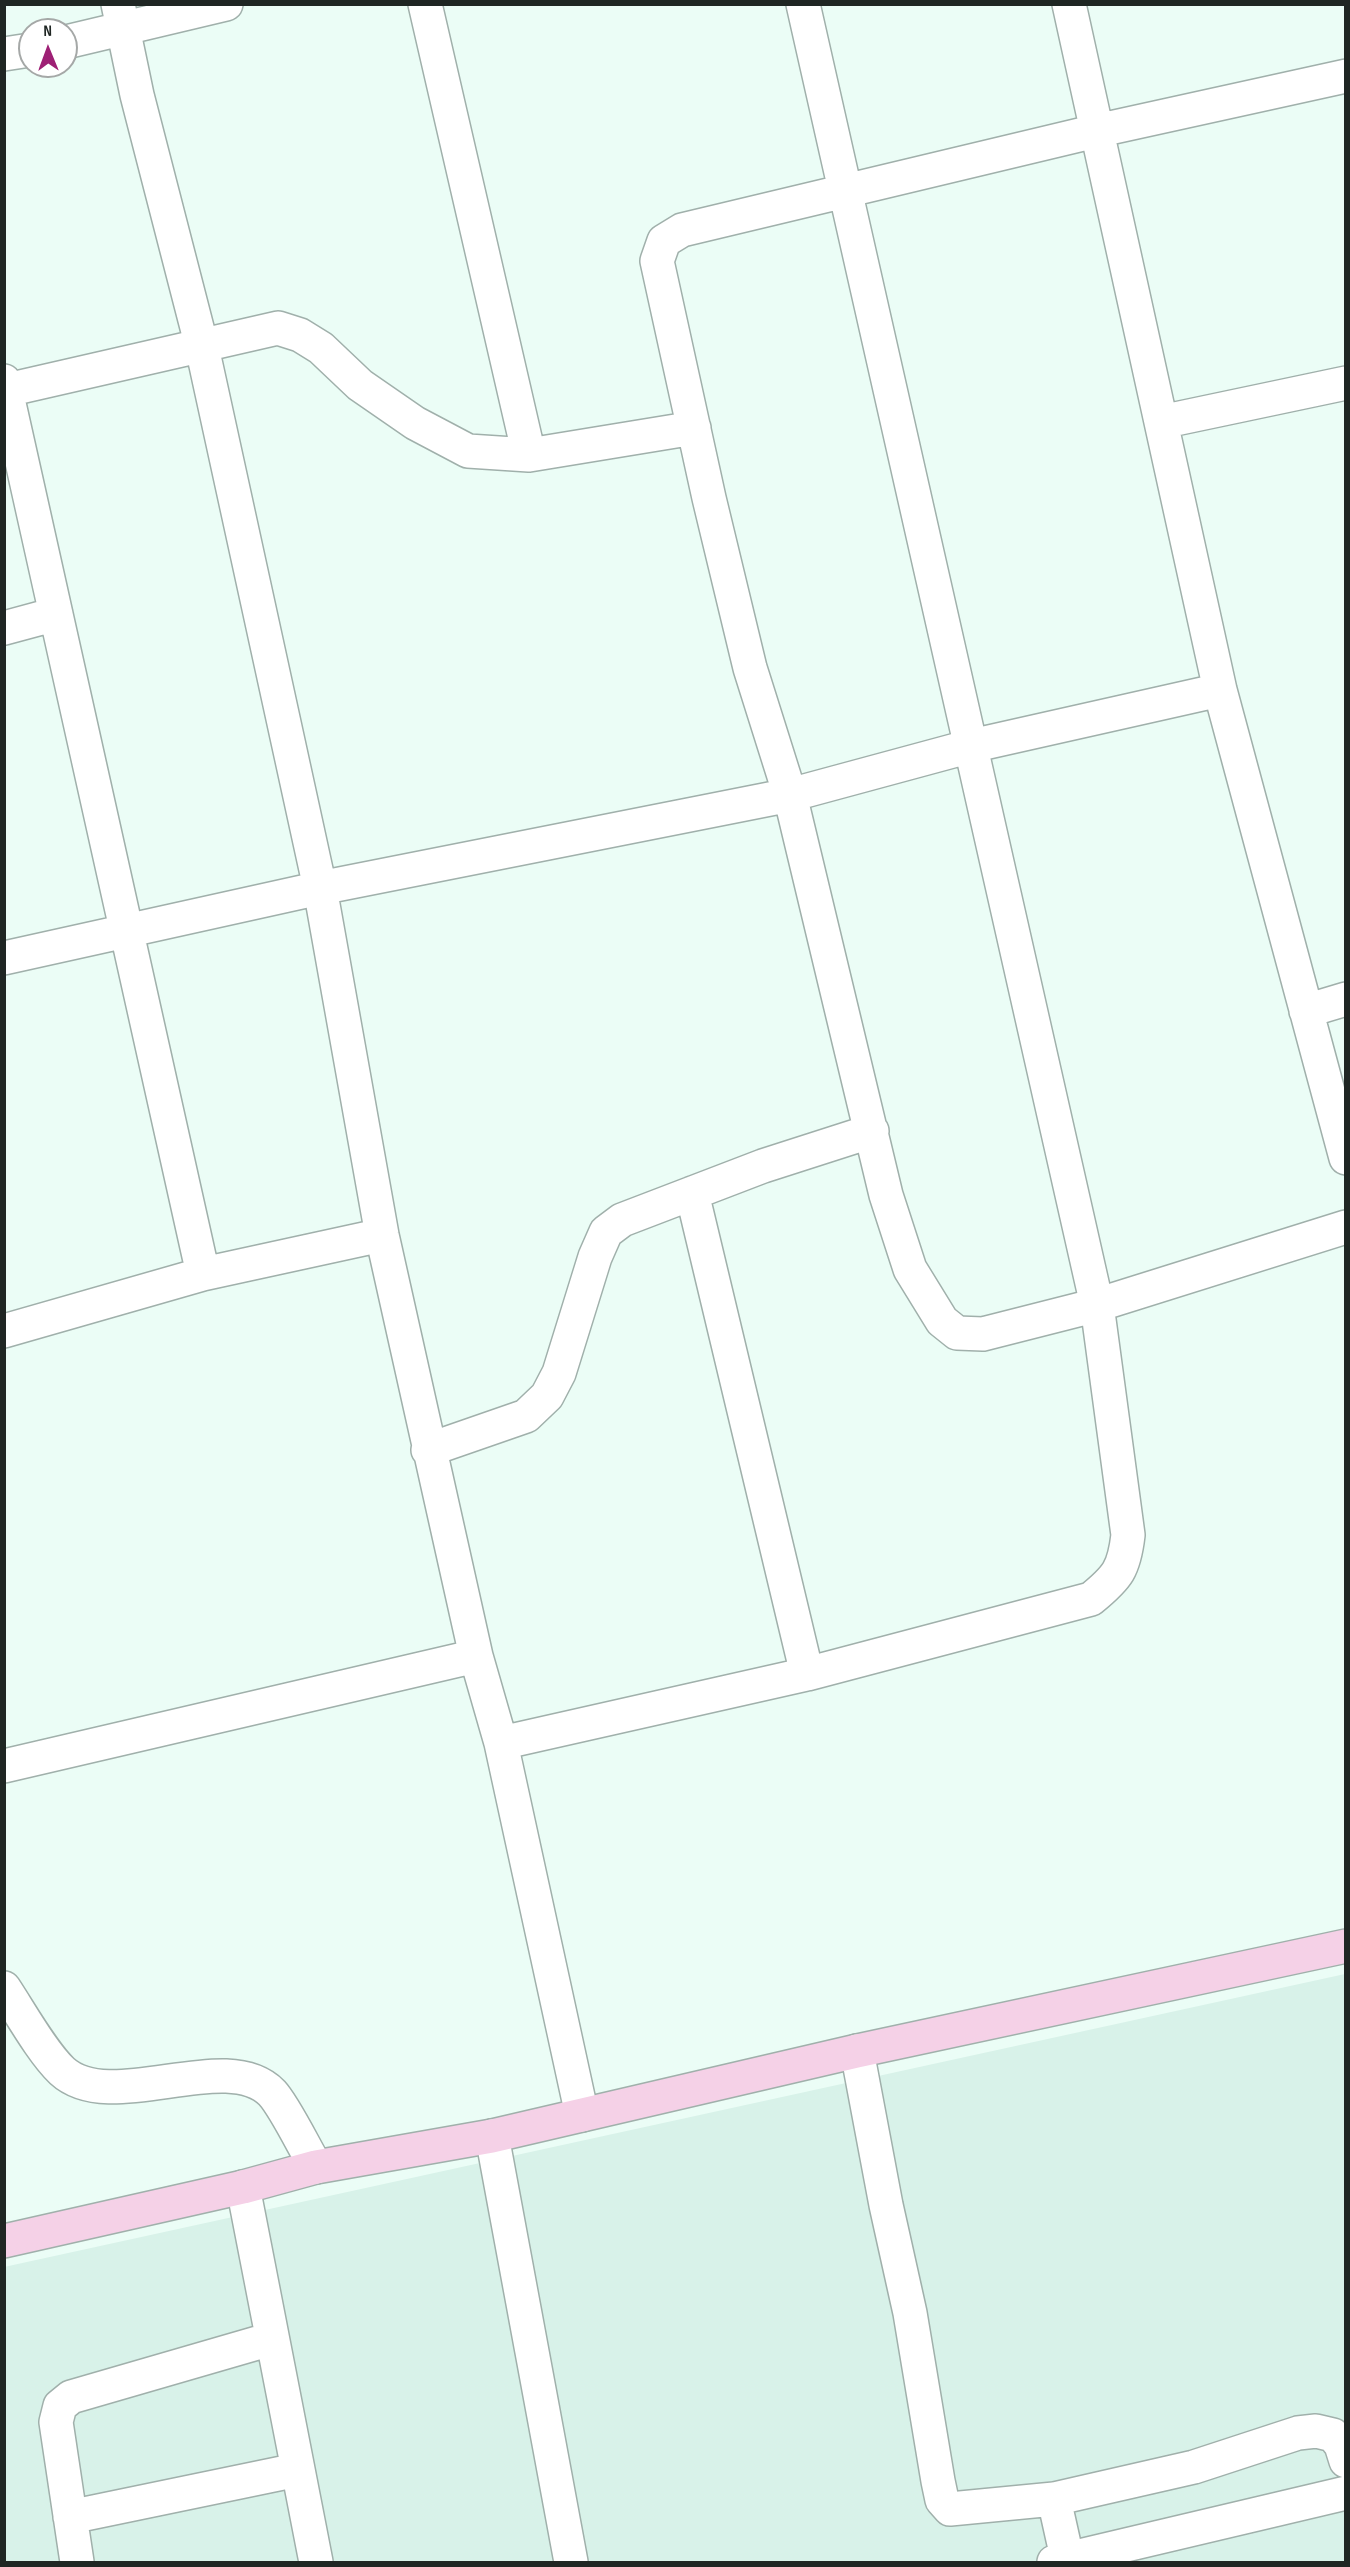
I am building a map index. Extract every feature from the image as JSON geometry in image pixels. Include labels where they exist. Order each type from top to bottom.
[{"type":"main road","points":[[4,2241],[243,2187],[316,2167],[492,2136],[857,2051],[1346,1946]]},
{"type":"street","points":[[78,36],[121,16],[226,4]]},
{"type":"street","points":[[425,4],[529,455]]},
{"type":"street","points":[[501,1743],[807,1674],[1091,1599],[1114,1581],[1125,1562],[1128,1535],[1097,1305],[847,190],[803,4]]},
{"type":"street","points":[[1069,4],[1220,690],[1346,1158]]},
{"type":"street","points":[[121,16],[137,95],[202,347],[320,888],[382,1235],[428,1450],[476,1656],[501,1743],[582,2115]]},
{"type":"street","points":[[1346,76],[1096,131],[682,230],[664,241],[657,261],[750,668],[790,795],[886,1195],[910,1269],[942,1322],[957,1333],[983,1334],[1097,1305],[1346,1227]]},
{"type":"street","points":[[203,1274],[6,386],[202,347],[278,328],[300,335],[321,348],[360,385],[415,423],[468,451],[529,455],[694,428]]},
{"type":"street","points":[[1161,422],[1346,383]]},
{"type":"street","points":[[4,628],[56,614]]},
{"type":"street","points":[[4,958],[320,888],[790,795],[971,746],[1220,690]]},
{"type":"street","points":[[1306,1011],[1346,999]]},
{"type":"street","points":[[428,1450],[526,1416],[547,1396],[559,1373],[595,1257],[606,1232],[622,1220],[692,1193],[872,1131]]},
{"type":"street","points":[[692,1193],[807,1674]]},
{"type":"street","points":[[4,1331],[203,1274],[382,1235]]},
{"type":"street","points":[[4,1767],[476,1656]]},
{"type":"street","points":[[4,1988],[62,2071],[88,2084],[121,2087],[208,2076],[244,2078],[271,2093],[316,2167]]},
{"type":"street","points":[[857,2051],[886,2205],[910,2313],[942,2500],[950,2509],[963,2510],[1054,2499],[1194,2467],[1298,2433],[1316,2431],[1334,2435],[1341,2445],[1346,2461]]},
{"type":"street","points":[[492,2136],[571,2562]]},
{"type":"street","points":[[243,2187],[316,2562]]},
{"type":"street","points":[[76,2562],[56,2422],[60,2406],[71,2397],[271,2339]]},
{"type":"street","points":[[70,2517],[297,2470]]},
{"type":"street","points":[[1054,2499],[1063,2562],[1346,2493]]},
{"type":"shaded area","points":[[1345,1974],[1345,2562],[5,2562],[4,2267]]}]
